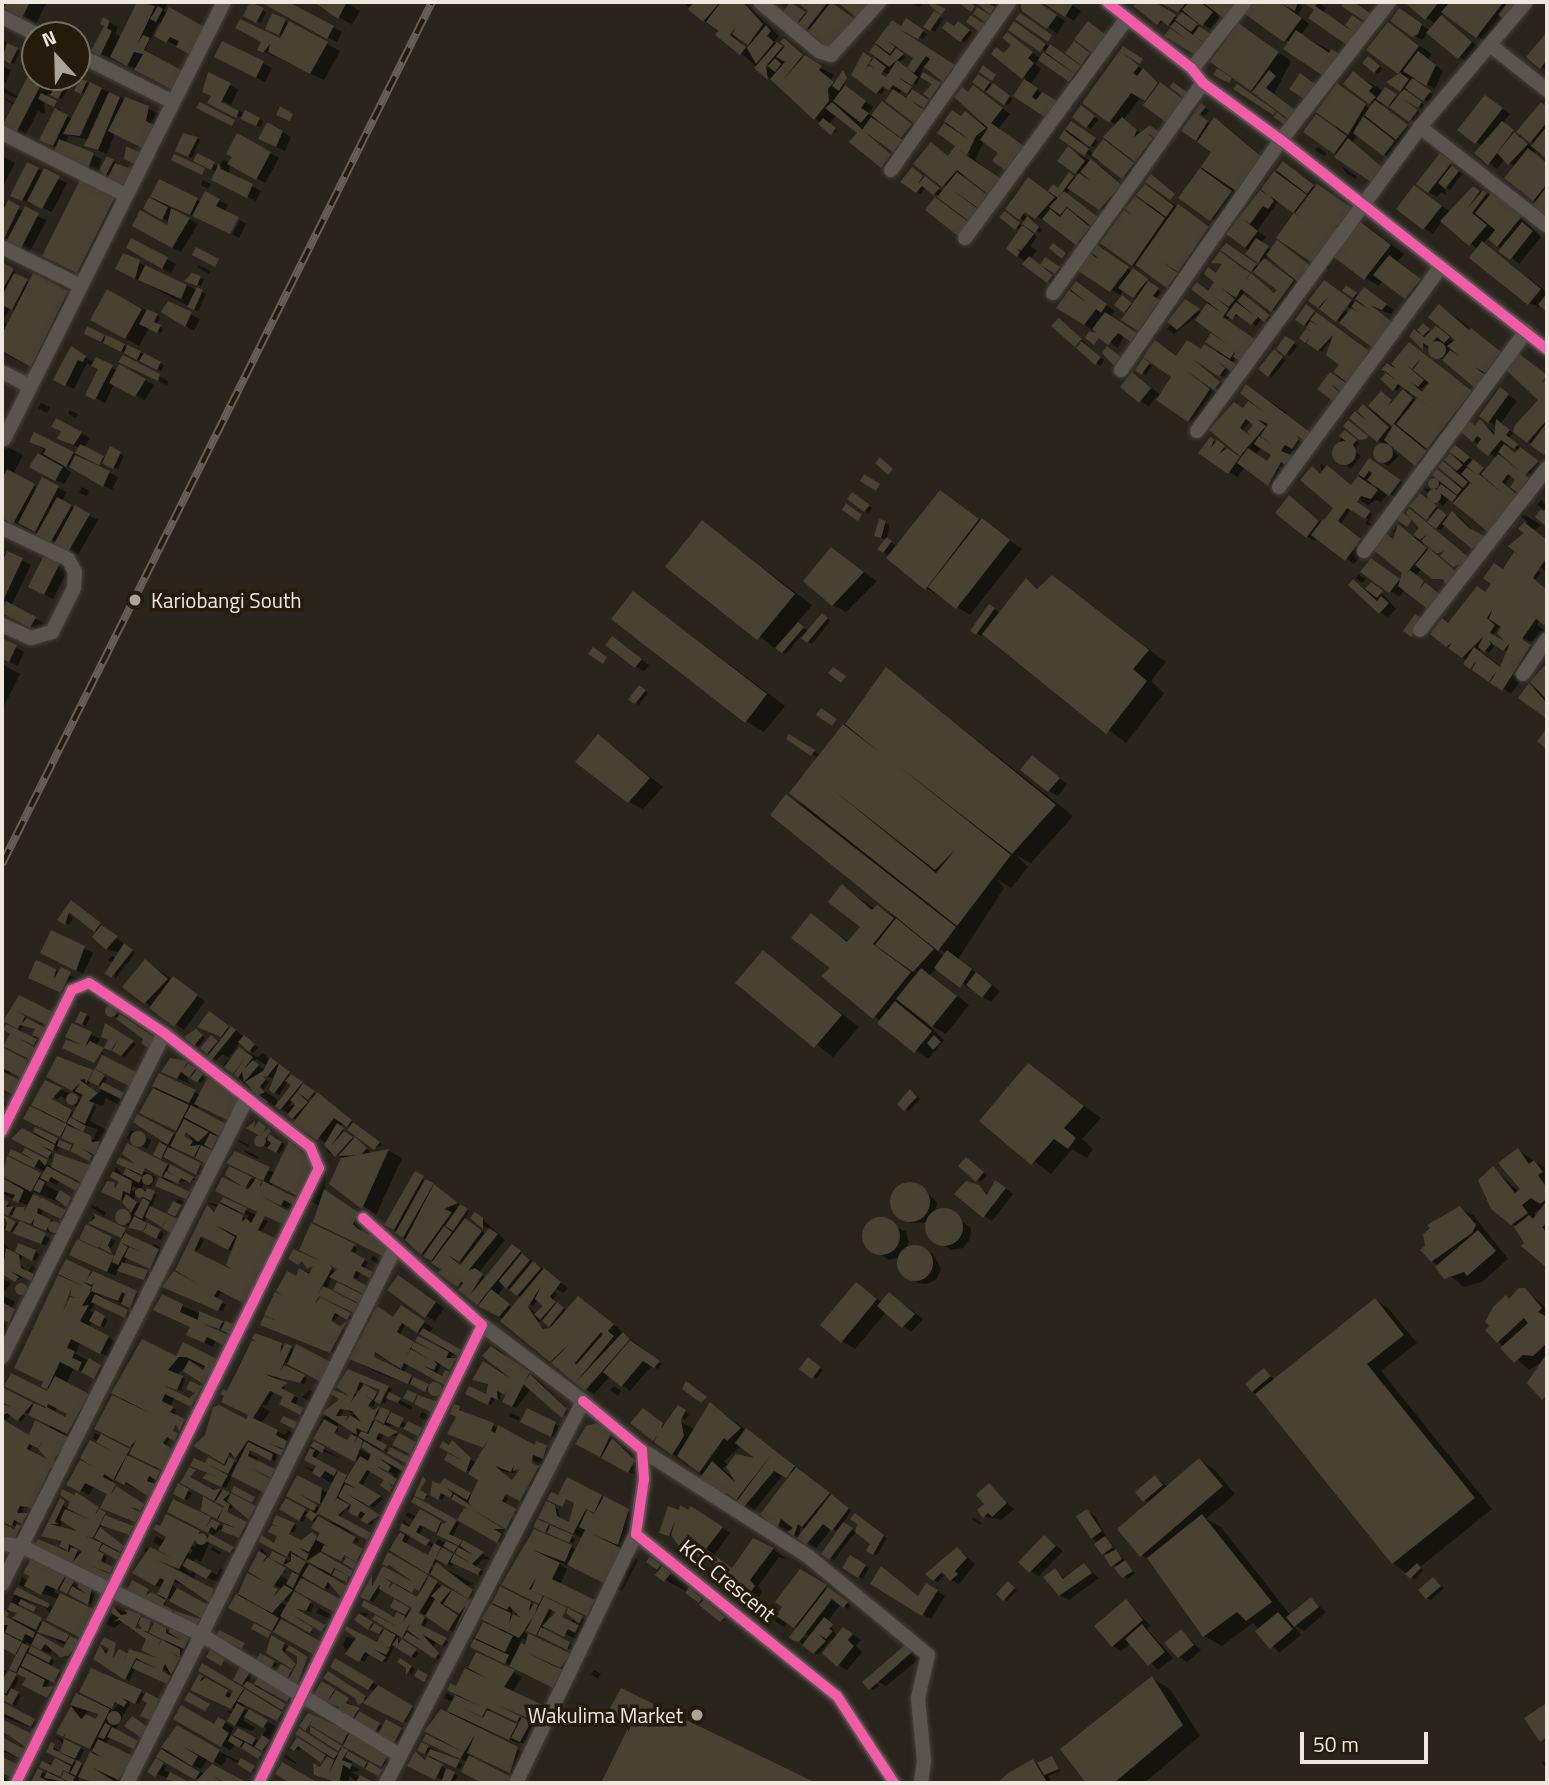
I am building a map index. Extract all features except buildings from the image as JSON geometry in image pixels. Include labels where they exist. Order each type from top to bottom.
[{"type":"street","points":[[4,439],[223,2]]},
{"type":"street","points":[[760,2],[819,51],[831,55],[879,2]]},
{"type":"street","points":[[891,170],[1009,2]]},
{"type":"street","points":[[1192,69],[1245,2]]},
{"type":"street","points":[[1121,370],[1282,140],[1389,2]]},
{"type":"street","points":[[1197,430],[1420,127],[1526,2]]},
{"type":"street","points":[[965,238],[1120,8],[1192,69],[1203,83],[1282,140],[1440,268],[1547,349]]},
{"type":"street","points":[[2,17],[21,26]]},
{"type":"street","points":[[1490,45],[1547,90]]},
{"type":"street","points":[[91,61],[173,102]]},
{"type":"street","points":[[1053,293],[1203,83]]},
{"type":"street","points":[[1420,127],[1547,226]]},
{"type":"street","points":[[2,134],[126,195]]},
{"type":"street","points":[[2,247],[81,286]]},
{"type":"street","points":[[1279,487],[1440,268]]},
{"type":"street","points":[[1364,551],[1526,331]]},
{"type":"street","points":[[2,372],[30,386]]},
{"type":"street","points":[[1420,630],[1547,468]]},
{"type":"street","points":[[2,528],[68,559],[75,572],[74,588],[52,632],[31,638],[2,625]]},
{"type":"street","points":[[1523,674],[1547,639]]},
{"type":"street","points":[[2,1131],[72,990],[80,984],[89,983],[104,990],[164,1033],[246,1100],[310,1147],[319,1168],[16,1783]]},
{"type":"street","points":[[2,1357],[164,1033]]},
{"type":"street","points":[[2,1584],[246,1100]]},
{"type":"street","points":[[363,1218],[482,1325],[583,1401],[642,1450],[809,1557],[928,1655],[918,1698],[924,1761],[921,1783]]},
{"type":"street","points":[[127,1783],[395,1248]]},
{"type":"street","points":[[259,1783],[482,1325]]},
{"type":"street","points":[[386,1783],[583,1401]]},
{"type":"street","points":[[516,1783],[636,1534],[644,1479],[642,1450]]},
{"type":"street","name":"KCC Crescent","points":[[636,1534],[836,1696],[894,1783]]},
{"type":"street","points":[[2,1545],[21,1546],[200,1634],[400,1755]]},
{"type":"railway","points":[[2,864],[432,2]]},
{"type":"cycle path","points":[[1107,2],[1192,69],[1203,83],[1281,140],[1547,349]]},
{"type":"cycle path","points":[[2,1131],[72,990],[89,983],[164,1033],[310,1147],[319,1168],[16,1783]]},
{"type":"cycle path","points":[[259,1783],[482,1325],[363,1218]]},
{"type":"cycle path","points":[[583,1401],[642,1450],[644,1479],[636,1534],[837,1696],[894,1783]]},
{"type":"place","name":"Kariobangi South","points":[[135,600]]},
{"type":"place","name":"Wakulima Market","points":[[697,1715]]}]
